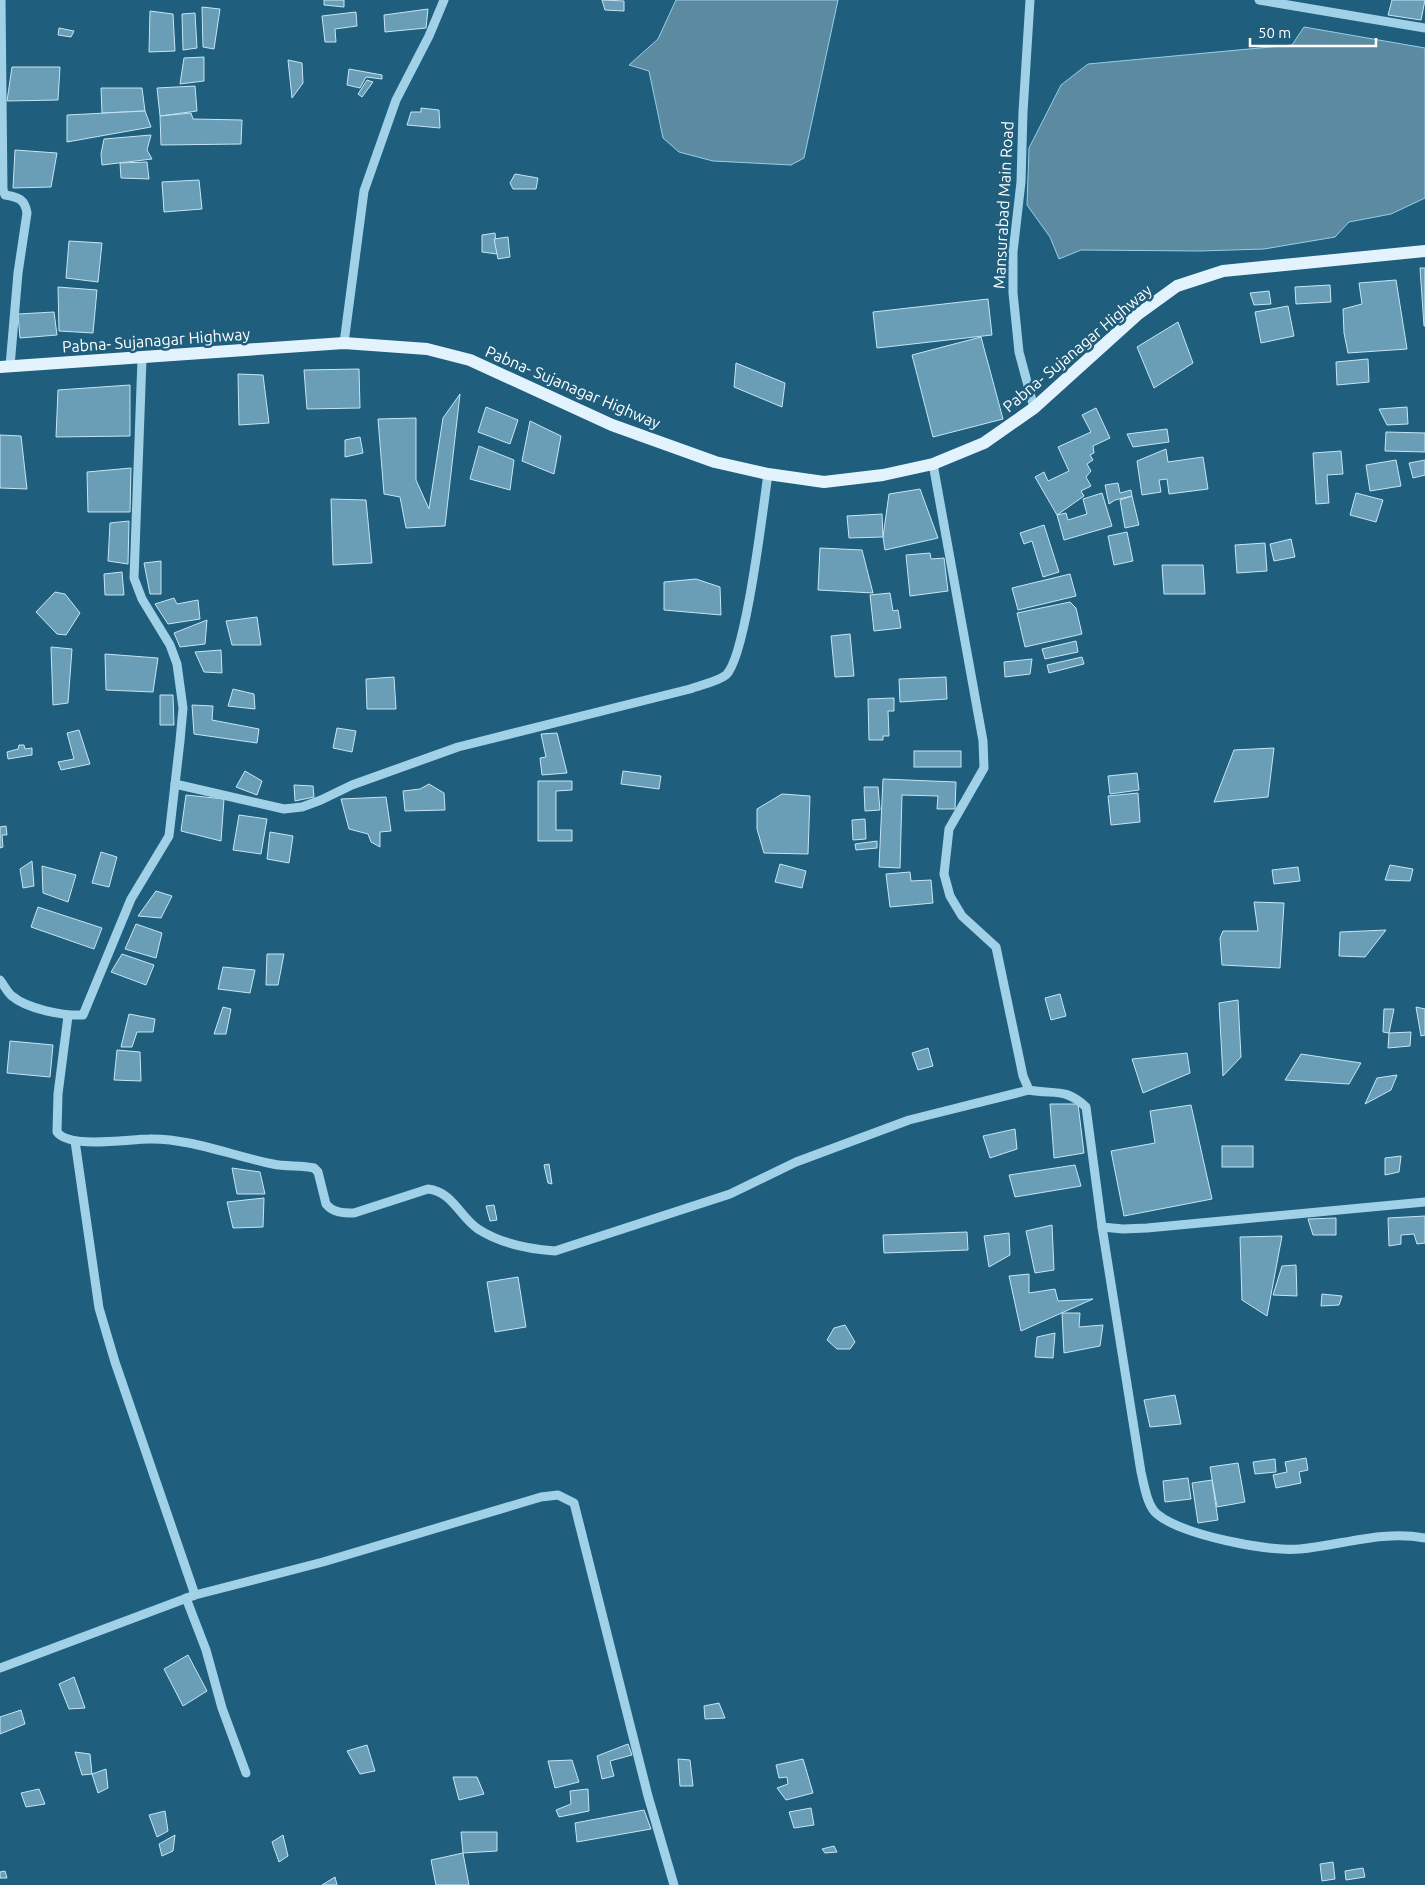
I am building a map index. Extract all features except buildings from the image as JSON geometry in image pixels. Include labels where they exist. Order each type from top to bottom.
[{"type":"main road","name":"Pabna- Sujanagar Highway","points":[[5,367],[142,359],[344,343],[427,349],[470,360],[612,425],[715,462],[768,474],[824,482],[883,475],[933,464],[984,444],[1034,408],[1137,315],[1177,286],[1223,272],[1425,251]]},
{"type":"street","points":[[1,0],[2,190],[5,195],[22,200],[26,204],[27,213],[5,367]]},
{"type":"street","points":[[344,343],[364,191],[396,100],[425,44],[444,0]]},
{"type":"street","name":"Mansurabad Main Road","points":[[1030,0],[1021,182],[1013,252],[1013,293],[1018,352],[1034,408]]},
{"type":"street","points":[[1259,0],[1425,28]]},
{"type":"street","points":[[0,980],[12,997],[42,1010],[68,1016],[83,1015],[131,900],[169,836],[183,708],[176,664],[170,645],[142,599],[134,578],[142,359]]},
{"type":"street","points":[[933,464],[983,750],[984,768],[949,829],[944,874],[950,896],[962,916],[996,947],[1023,1076],[1029,1090]]},
{"type":"street","points":[[175,784],[284,809],[302,807],[352,785],[458,747],[690,688],[725,675],[733,664],[743,632],[768,474]]},
{"type":"street","points":[[68,1016],[58,1094],[57,1132],[60,1136],[76,1141],[152,1138],[218,1149],[274,1164],[314,1168],[318,1172],[326,1204],[328,1207],[342,1213],[354,1213],[428,1189],[438,1190],[446,1195],[476,1228],[498,1240],[529,1249],[555,1251],[730,1194],[796,1162],[909,1120],[1029,1090],[1061,1092],[1075,1096],[1086,1107],[1102,1227],[1141,1472],[1146,1492],[1156,1514],[1191,1531],[1228,1542],[1299,1549],[1345,1540],[1406,1534],[1425,1538]]},
{"type":"street","points":[[76,1141],[99,1308],[115,1362],[195,1595]]},
{"type":"street","points":[[1102,1227],[1131,1229],[1425,1202]]},
{"type":"street","points":[[0,1668],[195,1595],[323,1562],[541,1497],[558,1495],[574,1503],[648,1796],[674,1885]]},
{"type":"street","points":[[186,1598],[206,1650],[222,1708],[246,1773]]},
{"type":"water","points":[[676,0],[838,0],[804,158],[791,165],[713,161],[679,152],[663,138],[649,71],[629,65],[658,39]]},
{"type":"water","points":[[1304,27],[1425,48],[1425,198],[1391,214],[1349,222],[1335,237],[1264,249],[1200,251],[1081,250],[1059,259],[1050,237],[1027,205],[1029,148],[1061,85],[1088,64],[1292,45]]}]
